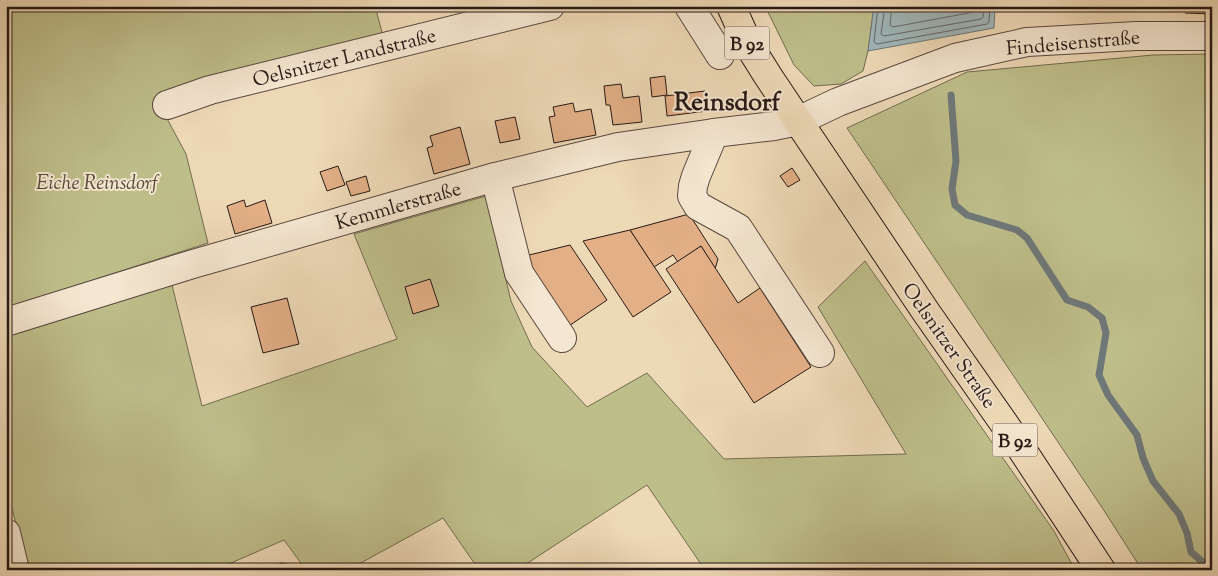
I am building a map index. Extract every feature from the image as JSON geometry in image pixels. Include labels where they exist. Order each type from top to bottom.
[{"type":"main road","name":"B 92","points":[[731,6],[748,44],[798,121]]},
{"type":"main road","name":"Oelsnitzer Straße","points":[[798,121],[1101,570]]},
{"type":"street","name":"Oelsnitzer Landstraße","points":[[167,106],[210,90],[550,6]]},
{"type":"street","points":[[689,6],[720,55]]},
{"type":"street","name":"Findeisenstraße","points":[[798,121],[838,102],[955,58],[1026,42],[1136,36],[1212,36]]},
{"type":"street","name":"Kemmlerstraße","points":[[6,322],[194,264],[495,177],[618,147],[774,126],[798,121]]},
{"type":"street","points":[[714,133],[696,176],[692,196],[698,206],[738,228],[820,353]]},
{"type":"street","points":[[495,177],[519,273],[562,338]]},
{"type":"street","points":[[6,533],[15,570]]},
{"type":"green space","name":"Eiche Reinsdorf","points":[[6,6],[375,6],[384,40],[156,98],[186,154],[208,243],[6,308]]},
{"type":"green space","points":[[765,6],[874,6],[868,51],[863,71],[841,84],[814,86],[794,65]]},
{"type":"green space","points":[[1212,54],[1212,570],[1142,570],[847,128],[967,72],[1153,55]]},
{"type":"green space","points":[[486,196],[511,301],[532,347],[587,407],[647,373],[724,459],[906,454],[818,307],[865,261],[1054,531],[1075,570],[705,570],[647,485],[517,570],[479,570],[443,518],[348,570],[306,570],[284,540],[215,570],[28,570],[6,485],[6,337],[172,285],[202,406],[397,339],[354,234]]},
{"type":"water","points":[[874,6],[995,6],[994,28],[868,51]]},
{"type":"building","points":[[1184,6],[1212,6],[1212,14],[1185,13]]},
{"type":"building","points":[[665,76],[667,95],[652,97],[650,78]]},
{"type":"building","points":[[621,84],[623,98],[639,96],[642,122],[613,125],[610,105],[606,105],[604,86]]},
{"type":"building","points":[[705,91],[707,111],[667,116],[665,96]]},
{"type":"building","points":[[573,103],[575,112],[591,109],[596,135],[554,143],[549,117],[555,116],[553,107]]},
{"type":"building","points":[[515,117],[520,139],[500,143],[495,121]]},
{"type":"building","points":[[460,127],[470,164],[434,174],[427,148],[433,146],[430,136]]},
{"type":"building","points":[[338,166],[345,185],[327,191],[320,172]]},
{"type":"building","points":[[792,168],[800,180],[788,187],[780,176]]},
{"type":"building","points":[[366,176],[370,191],[351,196],[346,182]]},
{"type":"building","points":[[244,200],[246,207],[265,200],[272,223],[235,234],[227,206]]},
{"type":"building","points":[[689,214],[718,259],[715,269],[701,246],[678,262],[673,255],[654,267],[630,230]]},
{"type":"building","points":[[630,230],[671,292],[633,317],[583,241]]},
{"type":"building","points":[[570,245],[607,300],[563,330],[521,257]]},
{"type":"building","points":[[701,246],[738,303],[760,288],[811,367],[754,403],[666,269]]},
{"type":"building","points":[[430,279],[439,306],[413,314],[405,287]]},
{"type":"building","points":[[287,298],[299,344],[263,353],[251,307]]},
{"type":"building","points":[[281,563],[300,567],[301,570],[270,570]]},
{"type":"waterway","points":[[951,95],[956,161],[952,189],[955,205],[967,215],[1017,230],[1027,238],[1067,300],[1088,307],[1102,318],[1106,333],[1099,375],[1108,395],[1137,435],[1143,458],[1153,481],[1179,514],[1187,533],[1191,552],[1205,564],[1212,565]]},
{"type":"district","name":"Reinsdorf","points":[[727,101]]}]
